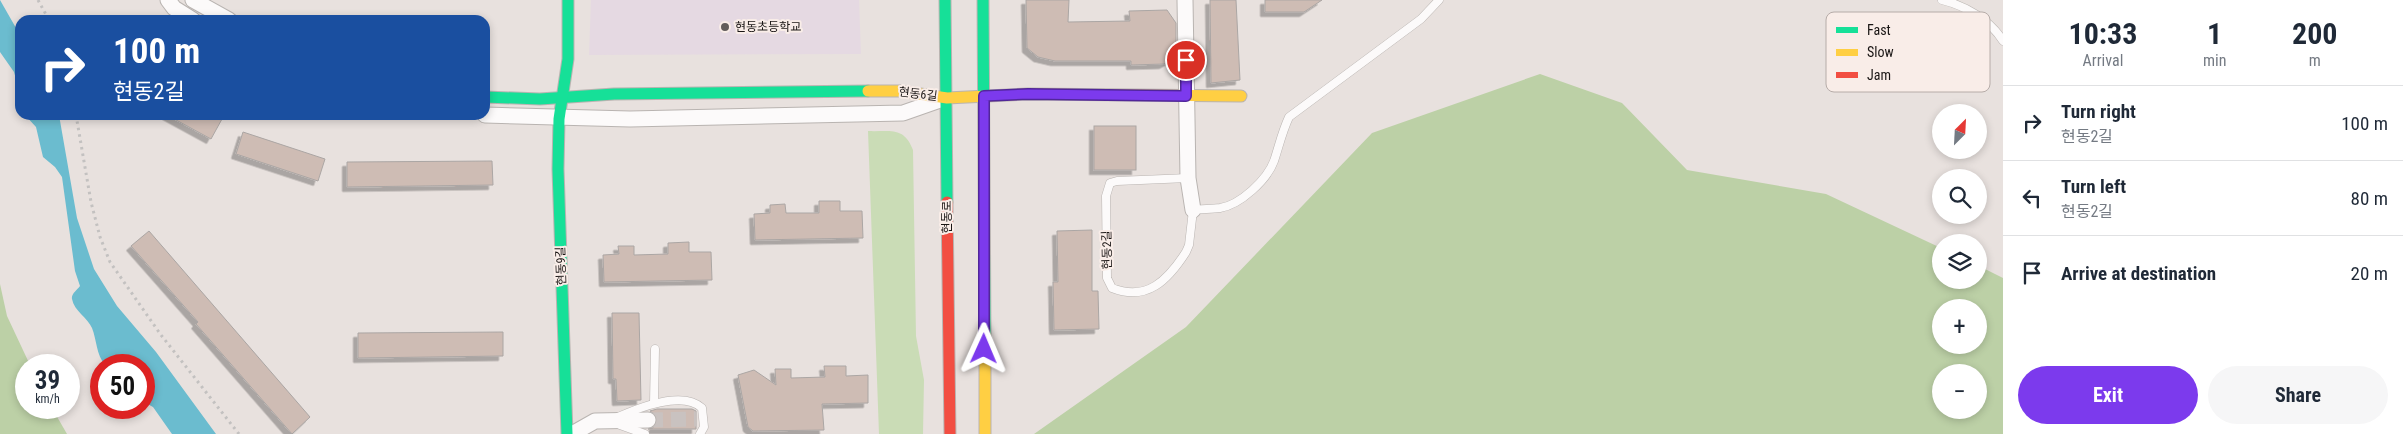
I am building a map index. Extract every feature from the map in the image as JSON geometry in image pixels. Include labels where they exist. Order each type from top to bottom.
[{"type":"street","points":[[193,0],[220,15]]},
{"type":"street","name":"현동9길","points":[[567,434],[558,169],[559,119],[568,60],[568,0]]},
{"type":"street","name":"현동로","points":[[945,0],[950,434]]},
{"type":"street","points":[[983,0],[985,434]]},
{"type":"street","name":"현동2길","points":[[1185,0],[1188,178],[1193,210]]},
{"type":"street","points":[[173,3],[187,15]]},
{"type":"street","name":"현동6길","points":[[490,97],[562,98],[624,94],[890,91],[947,98]]},
{"type":"street","points":[[947,98],[1028,94],[1241,96]]},
{"type":"street","name":"현동6길","points":[[490,115],[559,119],[903,114],[947,98]]},
{"type":"street","points":[[572,434],[595,421],[609,421],[647,427]]},
{"type":"lane","points":[[1193,210],[1220,208],[1234,203],[1245,194],[1270,170],[1282,130],[1290,118],[1422,19],[1439,0]]},
{"type":"lane","points":[[1942,0],[1970,12]]},
{"type":"lane","points":[[1990,25],[2003,41]]},
{"type":"lane","name":"현동2길","points":[[1188,178],[1117,181],[1110,183],[1106,196],[1107,278],[1112,288],[1137,293],[1158,286],[1186,252],[1189,245],[1193,210]]},
{"type":"lane","points":[[654,349],[654,404]]},
{"type":"lane","points":[[609,421],[654,404],[691,401],[702,408],[704,427],[700,434]]},
{"type":"path","points":[[38,0],[47,15]]},
{"type":"path","points":[[77,120],[91,202],[100,237],[110,262],[161,335],[239,434]]},
{"type":"shaded area","name":"현동초등학교","points":[[591,0],[859,0],[861,54],[589,55]]},
{"type":"green space","points":[[1540,74],[1622,103],[1687,170],[1826,194],[1932,244],[1932,289],[1987,289],[1987,270],[2003,278],[2003,434],[1034,434],[1186,327],[1372,133]]},
{"type":"green space","points":[[868,131],[890,131],[901,134],[909,142],[913,150],[916,336],[924,380],[923,434],[879,434]]},
{"type":"green space","points":[[0,284],[7,316],[25,354],[15,354],[15,419],[58,419],[67,434],[0,434]]},
{"type":"water","points":[[0,0],[15,26],[15,76],[0,52]]},
{"type":"water","points":[[30,120],[60,120],[77,218],[94,269],[117,306],[156,352],[216,434],[172,434],[155,410],[155,354],[99,354],[92,328],[75,307],[72,299],[73,294],[80,286],[75,271],[62,177],[55,167],[43,157],[36,127]]},
{"type":"building","points":[[1026,0],[1069,0],[1068,22],[1130,21],[1129,11],[1167,10],[1176,23],[1176,57],[1164,64],[1131,65],[1131,61],[1055,61],[1038,57],[1027,48]]},
{"type":"building","points":[[1210,0],[1236,0],[1240,80],[1211,83]]},
{"type":"building","points":[[1265,0],[1322,0],[1304,12],[1265,12]]},
{"type":"building","points":[[176,120],[221,120],[211,139]]},
{"type":"building","points":[[1094,126],[1136,126],[1136,170],[1094,170]]},
{"type":"building","points":[[243,132],[325,159],[318,181],[236,154]]},
{"type":"building","points":[[492,161],[493,185],[347,187],[347,162]]},
{"type":"building","points":[[819,201],[840,201],[840,211],[862,211],[863,238],[755,240],[754,214],[770,213],[770,205],[785,204],[786,213],[819,213]]},
{"type":"building","points":[[1092,230],[1092,291],[1098,291],[1099,329],[1054,330],[1053,282],[1058,282],[1057,231]]},
{"type":"building","points":[[149,231],[310,417],[292,434],[131,246]]},
{"type":"building","points":[[689,242],[689,252],[711,252],[712,280],[604,282],[603,255],[619,254],[618,246],[634,246],[634,255],[668,254],[668,243]]},
{"type":"building","points":[[612,313],[639,313],[641,400],[617,401],[616,379],[613,379]]},
{"type":"building","points":[[503,332],[503,356],[358,358],[358,333]]},
{"type":"building","points":[[824,366],[846,366],[846,376],[868,375],[868,403],[822,404],[824,430],[753,431],[748,427],[738,375],[754,370],[776,385],[775,369],[791,369],[791,378],[825,377]]},
{"type":"building","points":[[657,409],[692,409],[696,411],[696,429],[648,429],[653,428],[657,420],[656,415],[650,411]]},
{"type":"tunnel","points":[[648,420],[696,419]]},
{"type":"traffic: fast","points":[[567,434],[558,169],[559,119],[568,59],[568,0]]},
{"type":"traffic: fast","points":[[945,0],[947,202]]},
{"type":"traffic: fast","points":[[983,0],[985,335]]},
{"type":"traffic: fast","points":[[490,97],[540,99],[614,94],[868,91]]},
{"type":"traffic: slow","points":[[868,91],[900,91],[947,98],[1028,94],[1241,96]]},
{"type":"traffic: slow","points":[[985,335],[985,434]]},
{"type":"traffic: jam","points":[[947,202],[950,434]]},
{"type":"place","name":"현동초등학교","points":[[725,27]]},
{"type":"route","points":[[984,349],[984,96],[1028,94],[1186,96],[1186,60]]}]
